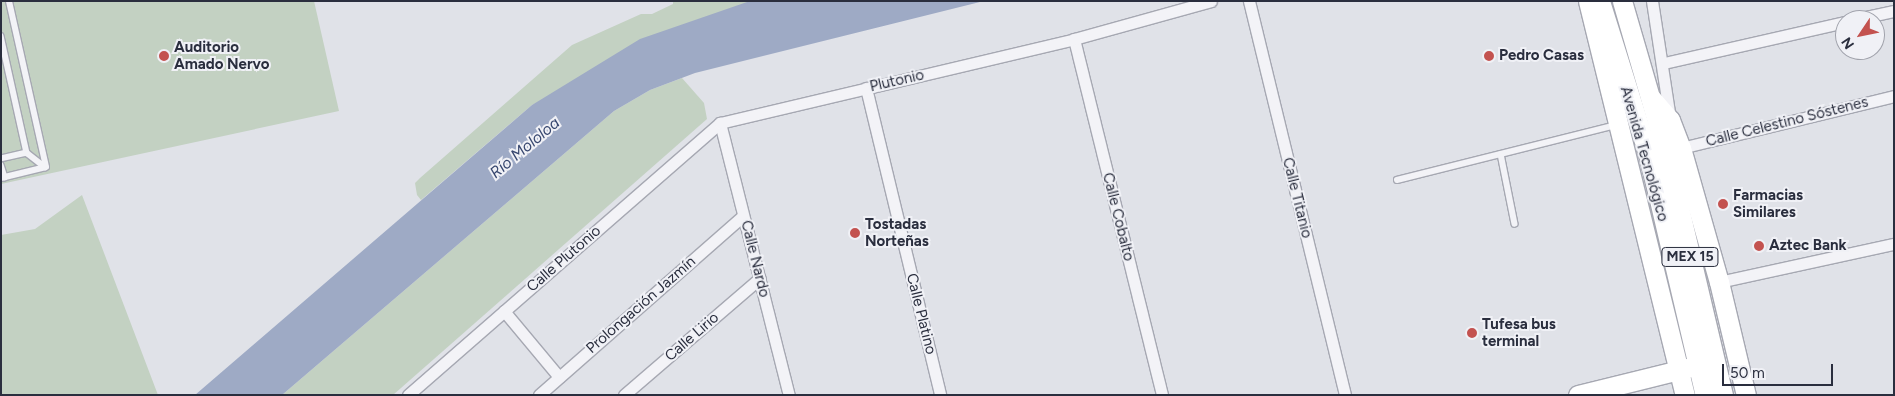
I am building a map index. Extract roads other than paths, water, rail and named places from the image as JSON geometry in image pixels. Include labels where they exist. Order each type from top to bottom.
[{"type":"main road","name":"Avenida Tecnológico","points":[[1588,1],[1685,395]]},
{"type":"main road","name":"Avenida Tecnológico","points":[[1600,1],[1649,157],[1706,364],[1723,395]]},
{"type":"main road","name":"Avenida Tecnológico","points":[[1622,1],[1650,98],[1706,364],[1705,395]]},
{"type":"main road","name":"Avenida Tecnológico","points":[[1650,98],[1670,120],[1681,148],[1719,282],[1736,356],[1739,393]]},
{"type":"main road","points":[[1578,395],[1736,356]]},
{"type":"street","points":[[1074,38],[1210,1]]},
{"type":"street","name":"Calle Titanio","points":[[1249,1],[1345,395]]},
{"type":"street","points":[[1652,1],[1664,63],[1670,120]]},
{"type":"street","points":[[1664,63],[1835,24]]},
{"type":"street","name":"Plutonio","points":[[720,123],[1074,38]]},
{"type":"street","name":"Calle Cobalto","points":[[1074,38],[1162,395]]},
{"type":"street","name":"Calle Platino","points":[[866,88],[940,395]]},
{"type":"street","name":"Calle Celestino Sóstenes","points":[[1681,148],[1894,96]]},
{"type":"street","name":"Calle Nardo","points":[[720,123],[760,278],[786,393]]},
{"type":"street","name":"Calle Plutonio","points":[[408,395],[720,123]]},
{"type":"street","name":"Prolongación Jazmín","points":[[539,395],[744,216]]},
{"type":"street","points":[[1719,282],[1894,244]]},
{"type":"street","name":"Calle Lirio","points":[[624,395],[760,278]]},
{"type":"street","points":[[504,311],[560,377]]},
{"type":"lane","points":[[9,1],[46,167]]},
{"type":"lane","points":[[1,36],[27,153],[46,167]]},
{"type":"lane","points":[[1397,180],[1618,125]]},
{"type":"lane","points":[[1,159],[27,153]]},
{"type":"lane","points":[[1501,154],[1516,224]]},
{"type":"lane","points":[[1,165],[3,177],[46,167]]},
{"type":"water","name":"Río Mololoa","points":[[750,1],[984,1],[695,73],[650,90],[614,111],[282,395],[195,395],[532,105],[640,39]]},
{"type":"place","name":"Auditorio Amado Nervo","points":[[164,56]]},
{"type":"place","name":"Pedro Casas","points":[[1489,56]]},
{"type":"place","name":"Farmacias Similares","points":[[1723,204]]},
{"type":"place","name":"Tostadas Norteñas","points":[[855,233]]},
{"type":"place","name":"Aztec Bank","points":[[1759,246]]},
{"type":"place","name":"Tufesa bus terminal","points":[[1472,333]]}]
